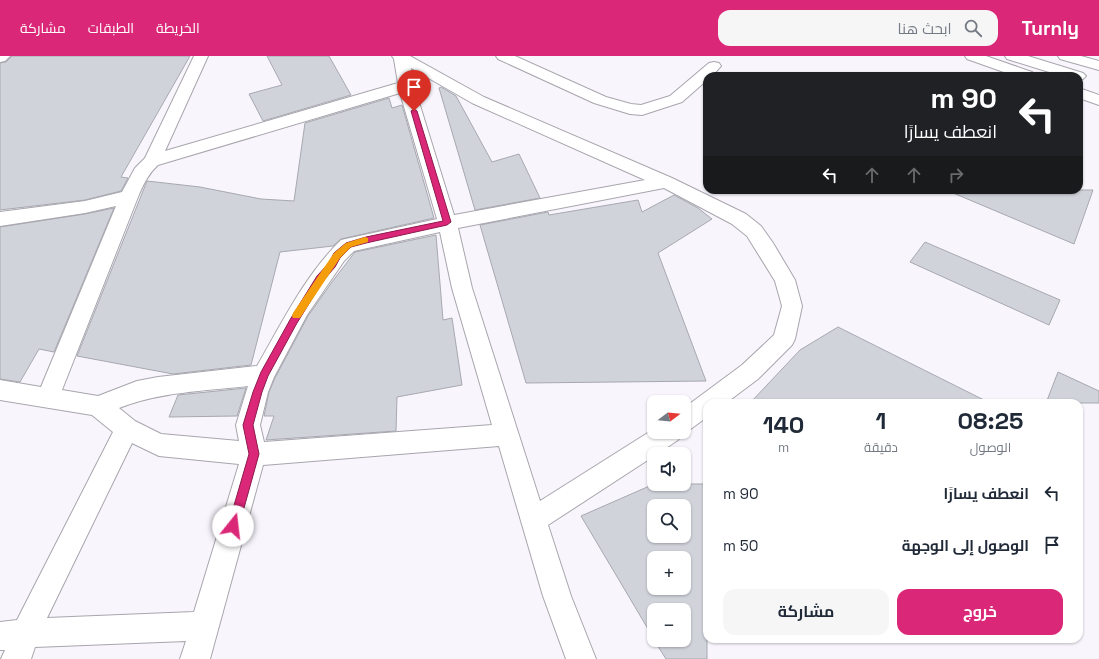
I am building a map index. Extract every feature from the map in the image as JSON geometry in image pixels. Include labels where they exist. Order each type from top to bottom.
[{"type":"street","points":[[152,161],[201,56]]},
{"type":"street","points":[[503,56],[600,100],[642,110],[676,99],[703,76]]},
{"type":"street","points":[[1012,56],[1066,72]]},
{"type":"street","points":[[1065,56],[1099,66]]},
{"type":"street","points":[[400,57],[406,86],[447,222],[462,288],[506,435],[556,596],[581,659]]},
{"type":"street","points":[[400,57],[478,100],[666,182],[739,219],[754,231],[785,280],[792,306],[784,339],[750,372],[715,399]]},
{"type":"street","points":[[978,57],[1019,72]]},
{"type":"street","points":[[707,72],[714,66]]},
{"type":"street","points":[[48,397],[129,197],[139,175],[145,166],[152,161],[406,86]]},
{"type":"street","points":[[1083,94],[1099,100]]},
{"type":"street","points":[[195,659],[254,454],[248,425],[257,392],[264,374],[300,309],[337,256],[348,245],[366,240],[447,222],[548,205],[666,182]]},
{"type":"street","points":[[0,219],[85,207],[129,197]]},
{"type":"street","points":[[98,406],[137,391],[264,374]]},
{"type":"street","points":[[0,390],[98,406],[127,428],[159,445],[254,454],[506,435]]},
{"type":"street","points":[[691,416],[703,408]]},
{"type":"street","points":[[16,659],[12,634],[127,428]]},
{"type":"street","points":[[533,520],[659,439]]},
{"type":"street","points":[[12,634],[204,626]]},
{"type":"building","points":[[12,56],[190,56],[121,177],[128,178],[121,191],[85,200],[0,210],[0,63],[6,62]]},
{"type":"building","points":[[267,56],[329,56],[351,95],[263,121],[249,94],[282,85]]},
{"type":"building","points":[[441,87],[456,96],[492,162],[519,154],[540,198],[475,210],[439,88]]},
{"type":"building","points":[[389,98],[392,108],[402,105],[434,218],[341,239],[333,246],[280,252],[251,365],[173,374],[77,356],[147,181],[200,187],[261,199],[294,201],[305,123]]},
{"type":"building","points":[[1083,190],[1093,190],[1074,244],[955,194],[1083,194]]},
{"type":"building","points":[[674,195],[698,208],[712,219],[658,253],[706,381],[526,383],[480,225],[548,212],[549,215],[638,200],[642,212]]},
{"type":"building","points":[[114,208],[54,352],[39,349],[20,382],[0,379],[0,227]]},
{"type":"building","points":[[436,235],[443,320],[452,318],[462,385],[397,397],[396,431],[266,440],[274,416],[264,416],[269,392],[275,378],[308,316],[355,252]]},
{"type":"building","points":[[925,242],[1060,300],[1049,325],[910,262]]},
{"type":"building","points":[[838,327],[982,399],[754,399],[800,350]]},
{"type":"building","points":[[1058,372],[1099,391],[1099,403],[1083,403],[1083,399],[1048,399]]},
{"type":"building","points":[[246,388],[237,416],[169,417],[178,395]]},
{"type":"building","points":[[691,484],[703,484],[703,643],[707,643],[707,659],[666,659],[658,647],[691,647],[691,603],[647,603],[647,627],[581,516],[647,487],[647,491],[691,491]]},
{"type":"slow traffic","points":[[296,316],[337,256],[348,245],[365,240]]},
{"type":"route","points":[[233,526],[254,454],[248,425],[257,392],[264,374],[300,309],[320,279],[332,265],[337,256],[348,245],[447,222],[414,111]]}]
